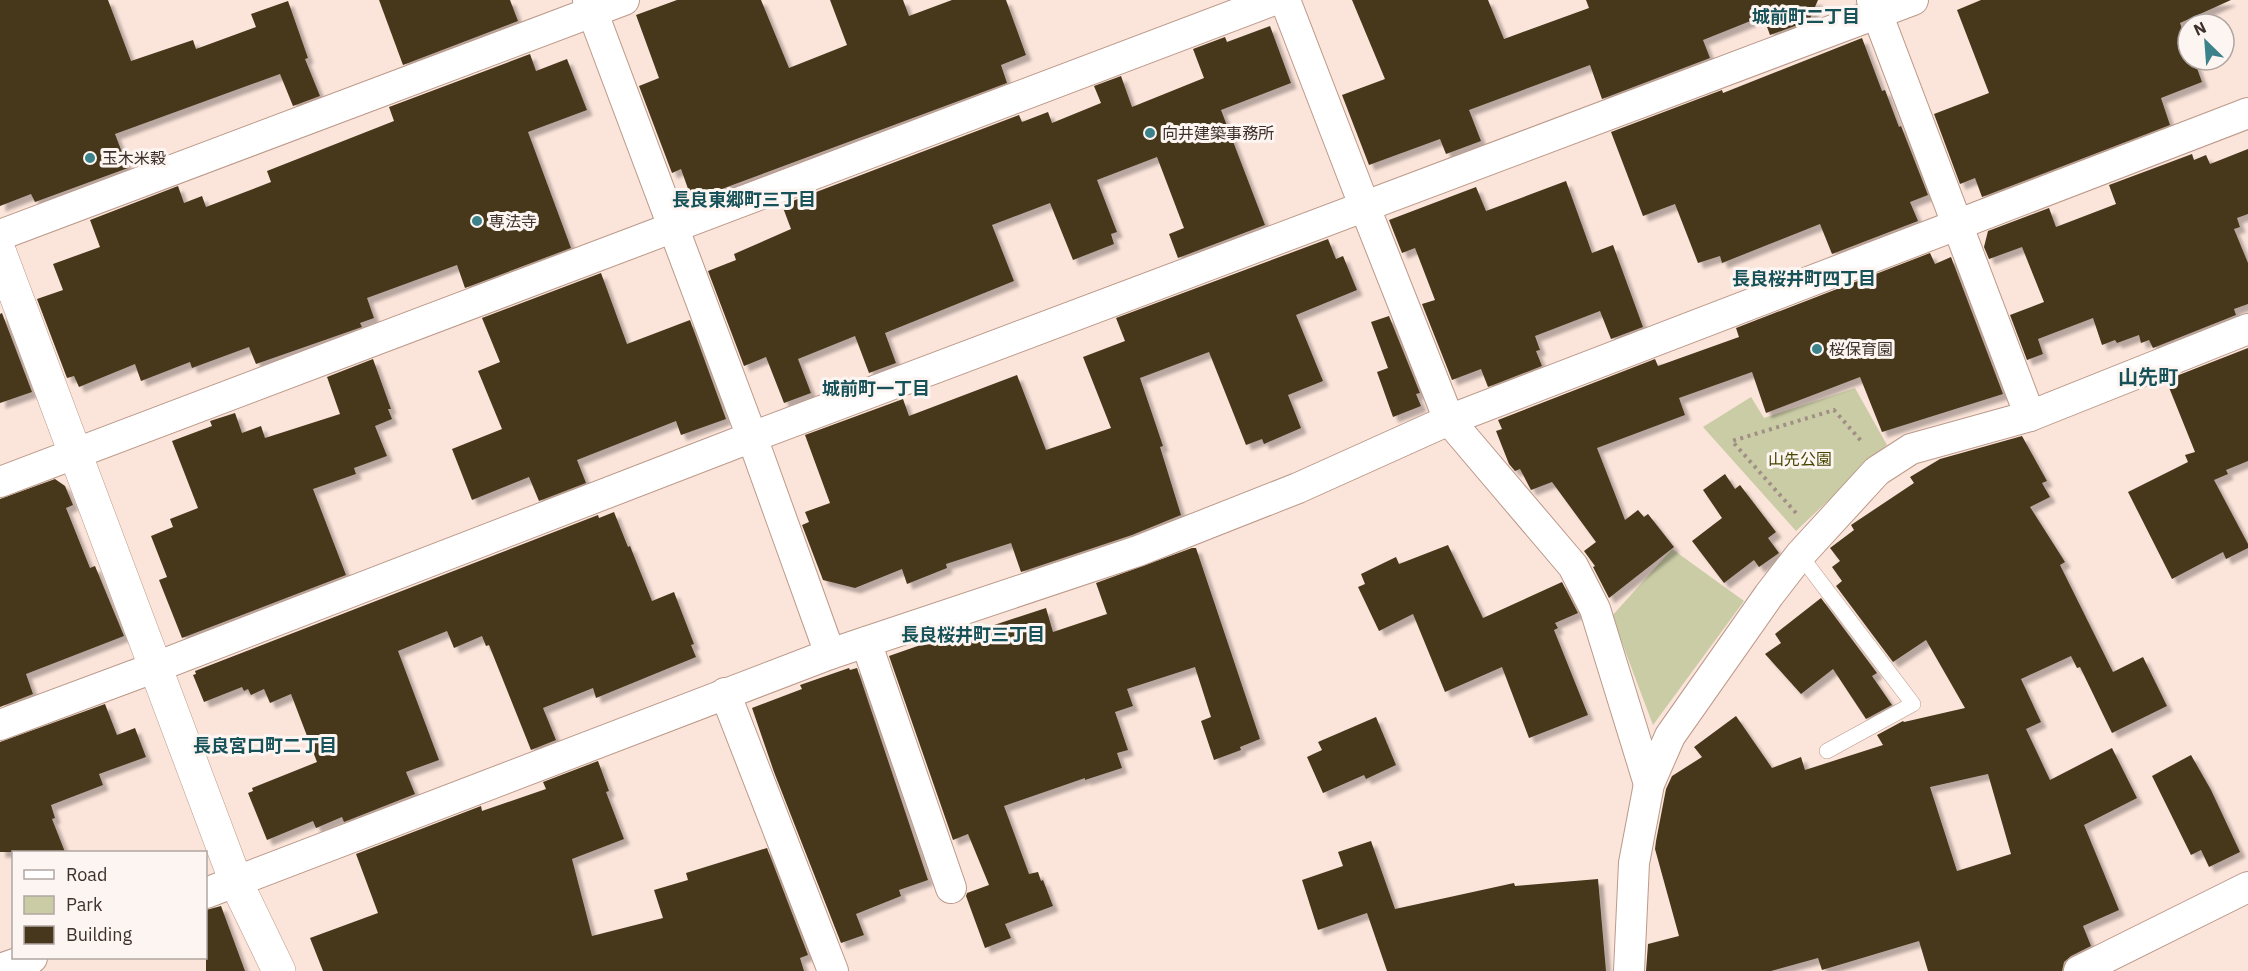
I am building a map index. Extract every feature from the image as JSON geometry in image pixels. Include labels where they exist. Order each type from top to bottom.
[{"type":"street","points":[[0,235],[590,6],[624,0]]},
{"type":"street","points":[[0,482],[1274,0]]},
{"type":"street","points":[[1285,0],[1449,420],[1573,566],[1595,609],[1649,784]]},
{"type":"street","points":[[0,725],[1364,206],[1875,7],[1913,0]]},
{"type":"street","points":[[590,6],[752,437],[830,654]]},
{"type":"street","points":[[1875,7],[2030,416]]},
{"type":"street","points":[[207,893],[830,654],[1138,551],[1298,488],[1449,420],[2248,114]]},
{"type":"street","points":[[0,253],[236,882],[279,971]]},
{"type":"street","points":[[1629,971],[1634,863],[1649,784],[1670,736],[1769,595],[1807,546],[1877,471],[1911,449],[2030,416],[2248,329]]},
{"type":"street","points":[[866,642],[951,888]]},
{"type":"street","points":[[726,693],[833,971]]},
{"type":"street","points":[[2079,971],[2248,887]]},
{"type":"street","points":[[0,969],[27,959]]},
{"type":"lane","points":[[1807,546],[1913,704],[1827,751]]},
{"type":"path","points":[[1807,546],[1792,509],[1732,441],[1834,410],[1870,450]]},
{"type":"path","points":[[1792,509],[1801,503]]},
{"type":"green space","name":"山先公園","points":[[1855,388],[1887,445],[1796,531],[1703,427],[1751,397],[1764,418]]},
{"type":"green space","points":[[1672,549],[1744,601],[1653,725],[1612,616]]},
{"type":"building","points":[[0,0],[108,0],[131,61],[193,40],[196,49],[256,27],[251,14],[288,1],[308,58],[305,59],[320,96],[293,106],[280,74],[115,134],[128,168],[35,202],[31,194],[0,206]]},
{"type":"building","points":[[379,0],[510,0],[518,21],[403,65]]},
{"type":"building","points":[[677,0],[761,0],[789,68],[847,45],[830,0],[903,0],[909,16],[952,0],[1006,0],[1026,55],[1001,65],[1007,83],[692,200],[681,169],[672,173],[639,86],[659,78],[636,15]]},
{"type":"building","points":[[1352,0],[1488,0],[1504,39],[1589,8],[1586,0],[1818,0],[1809,21],[1770,35],[1763,16],[1703,40],[1710,58],[1602,99],[1590,65],[1469,110],[1481,141],[1446,154],[1440,139],[1369,165],[1342,95],[1385,79]]},
{"type":"building","points":[[1981,0],[2231,0],[2204,12],[2176,12],[2176,72],[2198,72],[2202,82],[2161,98],[2170,125],[1982,197],[1975,178],[1960,184],[1934,114],[1989,93],[1957,10]]},
{"type":"building","points":[[1270,26],[1291,83],[1221,110],[1265,225],[1178,258],[1169,234],[1184,228],[1157,157],[1097,180],[1117,232],[1111,234],[1114,244],[1073,260],[1050,203],[992,225],[1014,281],[885,333],[896,363],[869,373],[855,336],[798,359],[811,393],[784,403],[766,357],[744,366],[708,271],[736,260],[734,254],[791,229],[782,205],[1019,115],[1022,122],[1048,112],[1052,123],[1101,103],[1094,86],[1121,76],[1132,107],[1204,78],[1193,49],[1225,37],[1227,42]]},
{"type":"building","points":[[1862,38],[1882,91],[1885,90],[1899,127],[1901,126],[1928,195],[1910,202],[1918,221],[1832,254],[1820,224],[1722,263],[1720,256],[1698,263],[1675,204],[1643,216],[1611,132],[1722,90],[1723,93]]},
{"type":"building","points":[[530,54],[536,71],[567,59],[587,110],[528,132],[571,248],[465,288],[457,265],[367,298],[374,318],[360,323],[362,327],[256,364],[249,347],[192,368],[190,362],[141,381],[135,364],[79,387],[74,376],[67,378],[37,299],[63,290],[53,264],[100,247],[90,220],[178,186],[184,203],[202,196],[206,207],[271,182],[267,171],[394,121],[389,107]]},
{"type":"building","points":[[2248,149],[2248,214],[2237,218],[2240,227],[2234,229],[2248,263],[2248,304],[2234,309],[2236,315],[2153,348],[2149,340],[2141,343],[2139,335],[2117,343],[2115,340],[2102,345],[2093,318],[2038,339],[2043,354],[2027,360],[2010,315],[2044,302],[2022,247],[1989,259],[1984,247],[1988,231],[2049,208],[2056,227],[2116,204],[2109,185],[2192,154],[2194,160],[2206,155],[2210,164]]},
{"type":"building","points":[[1566,181],[1592,253],[1613,245],[1643,327],[1611,339],[1600,311],[1535,336],[1540,350],[1536,351],[1542,366],[1488,387],[1481,369],[1452,380],[1422,304],[1435,300],[1415,248],[1402,253],[1389,220],[1476,187],[1486,211]]},
{"type":"building","points":[[1328,239],[1336,259],[1343,256],[1357,290],[1296,315],[1323,381],[1288,395],[1301,428],[1264,444],[1262,439],[1246,445],[1209,352],[1140,378],[1163,446],[1160,447],[1181,515],[1132,535],[1021,572],[1011,543],[946,564],[947,568],[907,584],[902,569],[855,588],[823,580],[802,525],[809,522],[805,512],[830,503],[805,435],[903,399],[909,416],[1017,375],[1046,450],[1111,428],[1083,357],[1125,341],[1116,318]]},
{"type":"building","points":[[1930,253],[1935,264],[1951,257],[2003,394],[1882,432],[1860,377],[1766,413],[1752,372],[1679,398],[1685,415],[1597,448],[1625,520],[1638,510],[1644,517],[1648,514],[1674,547],[1609,598],[1593,567],[1595,566],[1584,551],[1596,542],[1552,482],[1531,490],[1520,469],[1515,471],[1509,464],[1496,431],[1502,429],[1498,420],[1655,359],[1658,366],[1739,337],[1736,328]]},
{"type":"building","points":[[601,273],[627,344],[690,320],[726,419],[681,435],[676,421],[577,460],[586,483],[539,501],[529,477],[472,500],[452,449],[502,429],[478,371],[500,362],[482,318]]},
{"type":"building","points":[[2,313],[32,392],[0,403],[0,314]]},
{"type":"building","points":[[1389,316],[1420,393],[1416,394],[1421,406],[1393,417],[1377,372],[1388,368],[1371,322]]},
{"type":"building","points":[[2248,348],[2248,461],[2226,470],[2228,474],[2214,480],[2248,548],[2226,559],[2223,552],[2172,579],[2128,492],[2188,462],[2185,455],[2195,452],[2166,380]]},
{"type":"building","points":[[373,359],[391,409],[388,409],[392,419],[375,426],[387,456],[354,468],[356,474],[313,489],[346,575],[182,638],[159,580],[167,577],[151,536],[173,527],[170,519],[198,508],[172,441],[212,426],[210,421],[235,413],[242,433],[261,426],[265,438],[340,414],[327,377]]},
{"type":"building","points":[[2022,436],[2047,481],[2042,483],[2050,497],[2030,507],[2065,562],[2060,565],[2113,672],[2143,657],[2167,706],[2112,733],[2080,667],[2077,668],[2071,656],[2021,679],[2041,722],[2026,729],[2050,780],[2112,748],[2137,798],[2084,825],[2119,910],[2083,926],[2091,946],[2064,962],[2062,971],[1928,971],[1919,941],[1822,970],[1818,958],[1771,971],[1646,971],[1648,944],[1679,936],[1655,849],[1666,789],[1672,776],[1702,757],[1694,747],[1736,716],[1772,768],[1801,757],[1805,770],[1883,745],[1877,735],[1903,721],[1965,708],[1926,640],[1893,662],[1836,586],[1842,581],[1832,567],[1840,561],[1830,548],[1854,530],[1851,525],[1914,483],[1910,477],[1940,459]],"holes":[[[1988,774],[2011,854],[1957,871],[1930,787]]]},
{"type":"building","points":[[1725,474],[1735,489],[1740,485],[1776,532],[1768,538],[1779,553],[1759,567],[1754,560],[1724,583],[1692,541],[1722,518],[1703,490]]},
{"type":"building","points":[[55,479],[65,486],[73,505],[66,508],[90,568],[95,566],[124,636],[26,674],[33,694],[0,707],[0,499]]},
{"type":"building","points":[[614,512],[652,601],[674,592],[694,644],[691,645],[696,657],[596,698],[593,688],[543,708],[556,740],[531,750],[489,645],[486,646],[482,636],[454,648],[447,631],[398,651],[439,760],[406,772],[415,794],[344,822],[342,817],[316,828],[313,821],[267,840],[248,793],[253,791],[252,788],[317,762],[291,694],[270,703],[264,689],[251,695],[248,689],[244,691],[242,687],[204,702],[193,675],[196,674],[195,671],[598,515],[599,518]]},
{"type":"building","points":[[1448,545],[1483,618],[1562,582],[1578,613],[1555,623],[1558,628],[1554,630],[1588,715],[1529,738],[1502,667],[1445,692],[1413,614],[1379,631],[1358,587],[1365,584],[1361,574],[1396,557],[1399,564]]},
{"type":"building","points":[[1196,548],[1260,739],[1240,747],[1241,750],[1214,760],[1201,721],[1211,717],[1195,667],[1127,689],[1133,706],[1115,712],[1128,750],[1117,753],[1122,768],[1085,780],[1085,778],[1004,806],[1029,874],[1038,872],[1053,906],[1005,924],[1011,938],[985,948],[966,896],[967,893],[989,885],[968,834],[953,840],[889,656],[975,626],[976,631],[1046,608],[1053,632],[1107,614],[1096,583]]},
{"type":"building","points":[[1821,598],[1877,673],[1872,676],[1892,705],[1866,719],[1833,669],[1801,694],[1765,654],[1781,643],[1775,634]]},
{"type":"building","points":[[849,668],[850,670],[857,668],[928,880],[899,890],[901,896],[856,914],[864,935],[841,943],[774,772],[752,708],[802,689],[800,685]]},
{"type":"building","points":[[105,704],[117,735],[135,728],[146,757],[99,774],[103,785],[51,805],[55,818],[52,819],[65,851],[0,852],[0,742]]},
{"type":"building","points":[[1376,717],[1396,765],[1366,779],[1364,775],[1323,793],[1307,757],[1322,750],[1318,742]]},
{"type":"building","points":[[2191,755],[2211,790],[2240,852],[2209,867],[2201,850],[2191,855],[2152,776]]},
{"type":"building","points":[[598,761],[609,791],[606,792],[624,839],[572,859],[592,936],[663,918],[654,890],[688,880],[686,873],[767,848],[808,955],[800,958],[804,971],[323,971],[310,938],[378,913],[356,854],[481,806],[482,811],[546,789],[543,782]]},
{"type":"building","points":[[1371,841],[1395,909],[1514,883],[1515,886],[1598,879],[1606,971],[1387,971],[1367,913],[1318,930],[1302,880],[1343,866],[1338,852]]},
{"type":"building","points":[[221,906],[245,971],[206,971],[207,910]]},
{"type":"place","name":"向井建築事務所","points":[[1150,133]]},
{"type":"place","name":"玉木米穀","points":[[90,158]]},
{"type":"place","name":"専法寺","points":[[477,221]]},
{"type":"place","name":"桜保育園","points":[[1817,349]]},
{"type":"district","name":"城前町二丁目","points":[[1806,16]]},
{"type":"district","name":"長良東郷町三丁目","points":[[744,199]]},
{"type":"district","name":"長良桜井町四丁目","points":[[1804,278]]},
{"type":"district","name":"山先町","points":[[2148,376]]},
{"type":"district","name":"城前町一丁目","points":[[876,388]]},
{"type":"district","name":"長良桜井町三丁目","points":[[973,634]]},
{"type":"district","name":"長良宮口町二丁目","points":[[265,745]]}]
